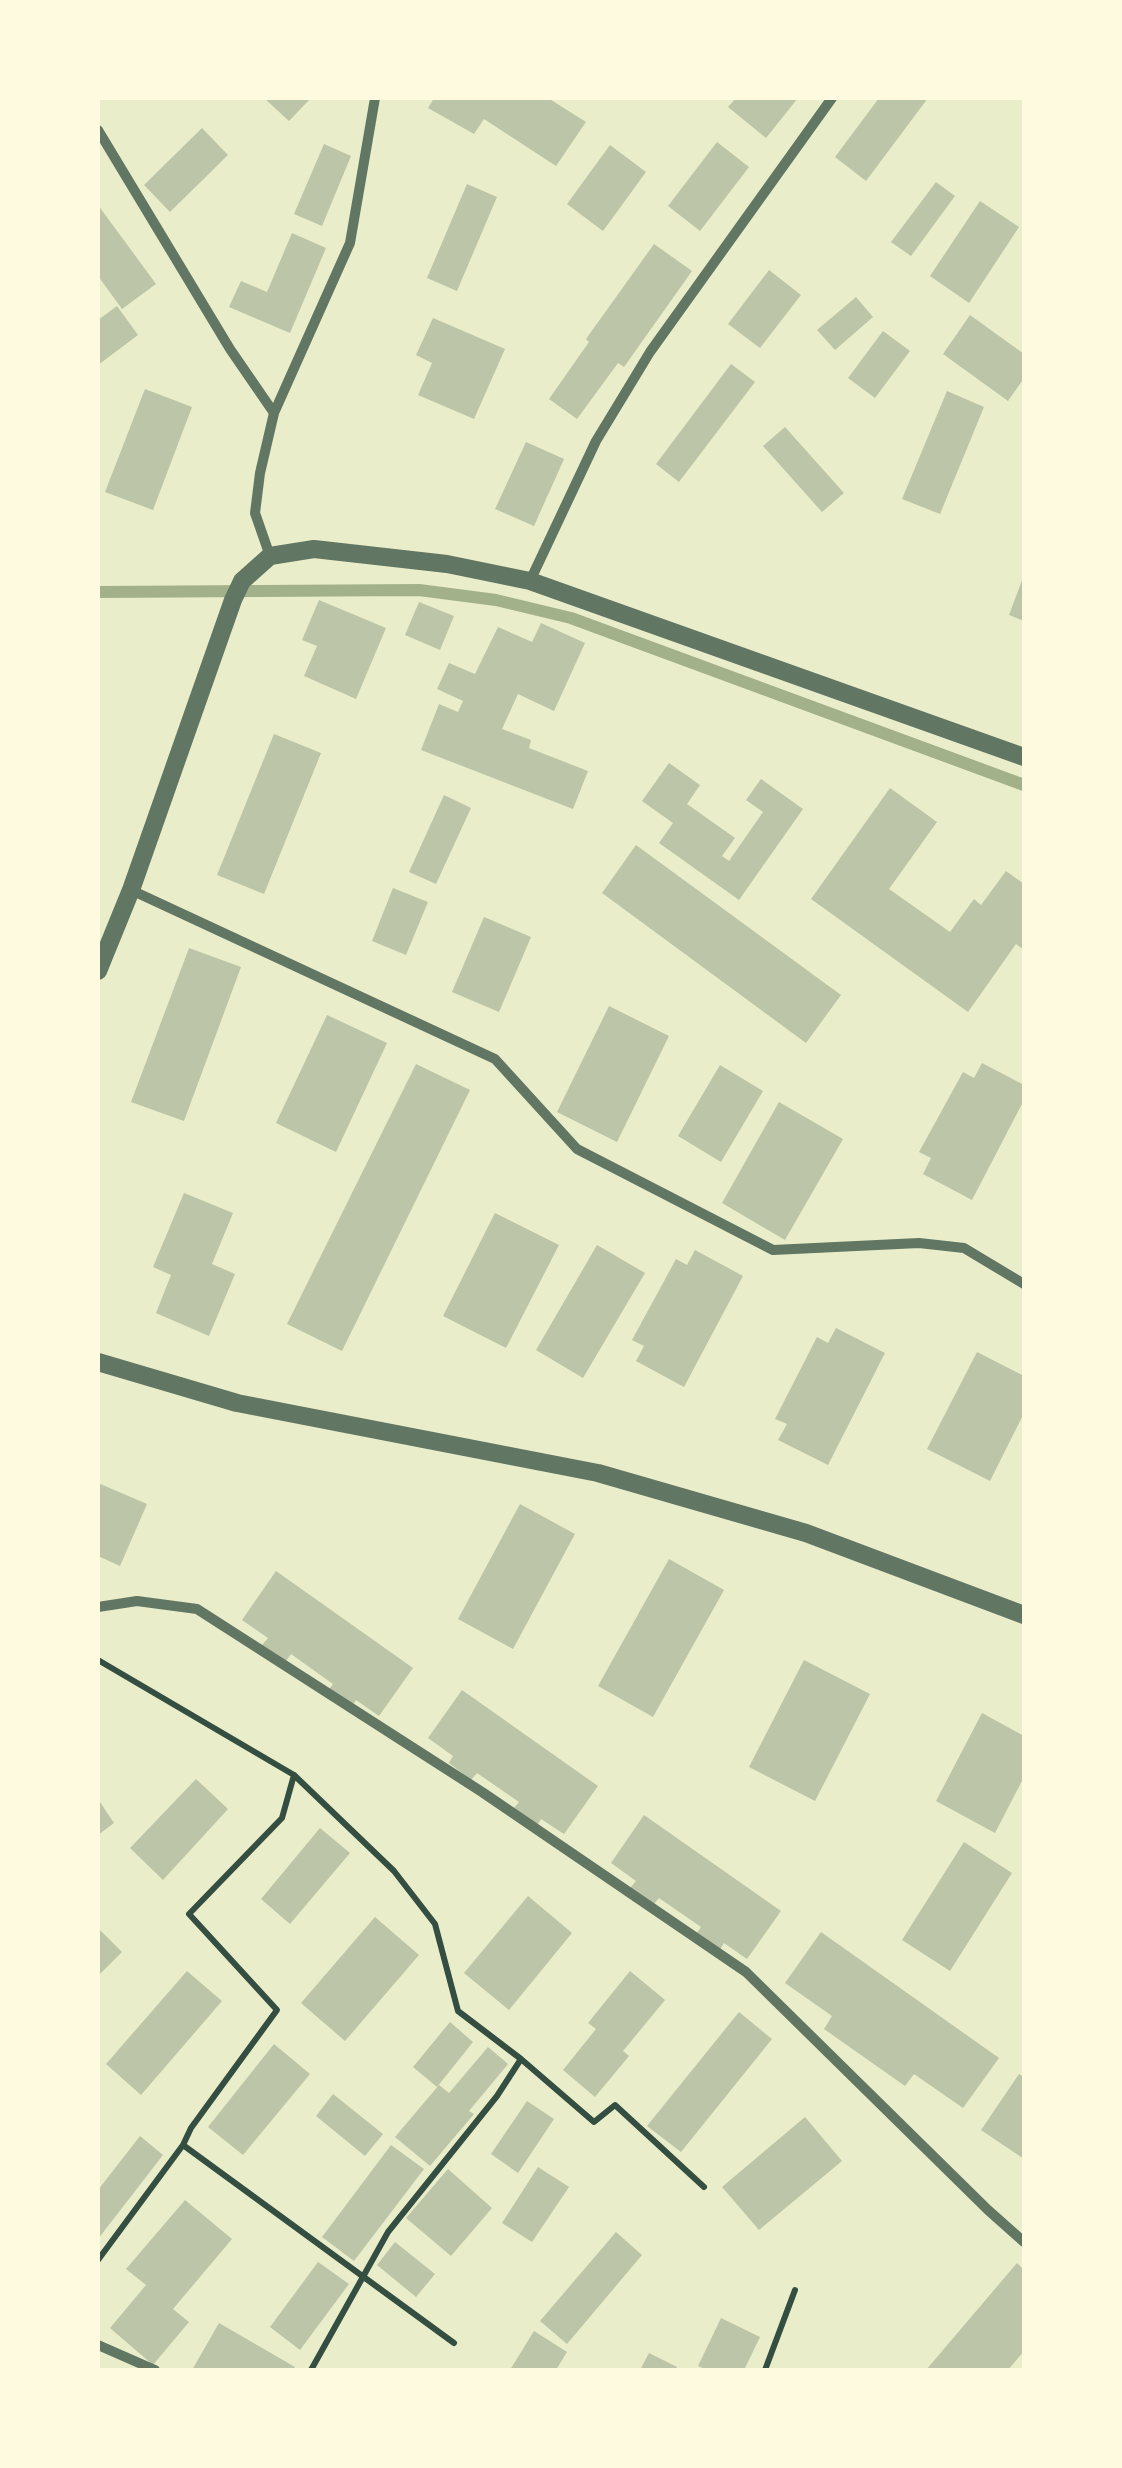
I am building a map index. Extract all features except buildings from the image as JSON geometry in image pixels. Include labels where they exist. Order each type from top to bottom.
[{"type":"street","points":[[270,556],[254,512],[274,412],[350,243],[374,98]]},
{"type":"street","points":[[530,581],[596,441],[650,352],[832,98]]},
{"type":"street","points":[[98,130],[230,349],[274,412]]},
{"type":"street","points":[[98,972],[131,890],[233,600],[242,582],[270,556],[314,549],[447,564],[530,581],[1024,757]]},
{"type":"street","points":[[131,890],[495,1060],[578,1149],[773,1250],[919,1243],[964,1248],[1024,1284]]},
{"type":"street","points":[[98,1362],[237,1403],[598,1473],[806,1533],[1024,1615]]},
{"type":"street","points":[[98,1607],[137,1601],[197,1609],[482,1792],[746,1972],[1024,2242]]},
{"type":"street","points":[[98,2345],[155,2370]]},
{"type":"path","points":[[98,1660],[294,1774],[394,1871],[435,1924],[458,2010],[594,2122],[615,2105],[704,2187]]},
{"type":"path","points":[[98,2260],[277,2010],[190,1914],[282,1818],[294,1774]]},
{"type":"path","points":[[311,2370],[388,2232],[497,2096],[521,2059]]},
{"type":"path","points":[[183,2146],[454,2343]]},
{"type":"path","points":[[765,2370],[795,2290]]},
{"type":"waterway","points":[[98,592],[419,590],[496,600],[571,618],[1024,785]]}]
